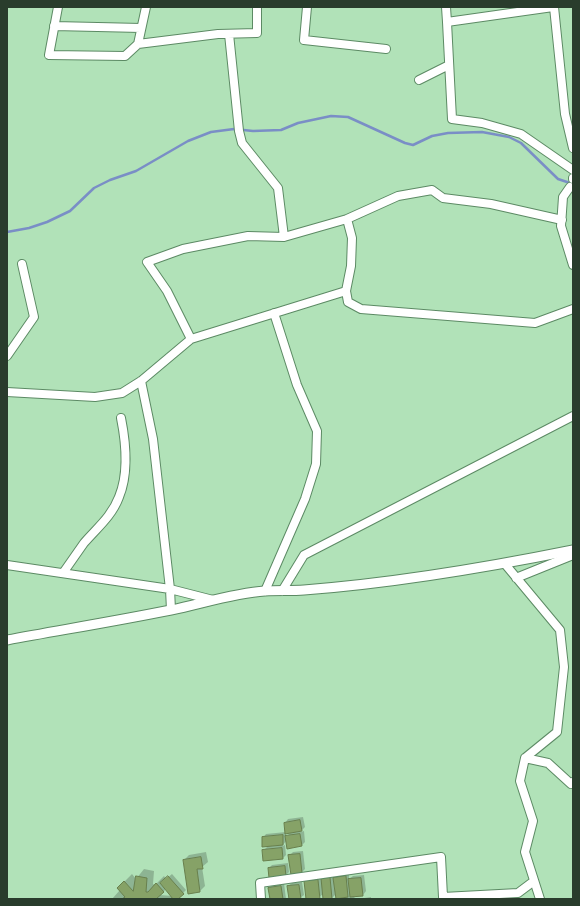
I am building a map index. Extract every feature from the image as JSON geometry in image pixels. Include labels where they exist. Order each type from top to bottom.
[{"type":"street","points":[[58,7],[49,55],[125,56],[138,44],[229,34],[257,33],[257,7]]},
{"type":"street","points":[[138,44],[146,7]]},
{"type":"street","points":[[307,7],[304,40],[386,49]]},
{"type":"street","points":[[446,7],[452,119],[482,123],[521,134],[573,170]]},
{"type":"street","points":[[447,22],[554,7],[565,114],[573,148]]},
{"type":"street","points":[[54,26],[141,28]]},
{"type":"street","points":[[229,34],[239,132],[242,143],[278,188],[284,237]]},
{"type":"street","points":[[419,80],[449,65]]},
{"type":"street","points":[[572,181],[563,197],[561,226],[573,265]]},
{"type":"street","points":[[191,339],[168,291],[147,262],[183,249],[248,236],[284,237],[347,219],[398,196],[432,190],[443,198],[491,204],[562,220]]},
{"type":"street","points":[[563,197],[573,198]]},
{"type":"street","points":[[347,219],[352,238],[351,266],[346,291],[348,302],[361,309],[535,324],[573,309]]},
{"type":"street","points":[[7,356],[34,317],[22,264]]},
{"type":"street","points":[[7,392],[95,397],[122,393],[141,381],[191,339],[346,291]]},
{"type":"street","points":[[265,591],[305,499],[316,464],[317,438],[317,431],[298,385],[274,313]]},
{"type":"street","points":[[141,381],[153,439],[170,589],[171,610]]},
{"type":"street","points":[[282,591],[304,555],[573,416]]},
{"type":"street","points":[[63,573],[84,544],[108,517],[119,498],[123,484],[125,464],[121,418]]},
{"type":"street","points":[[7,640],[265,591],[303,590],[363,584],[505,564],[573,550]]},
{"type":"street","points":[[516,578],[573,555]]},
{"type":"street","points":[[505,564],[560,630],[564,667],[557,732],[525,758],[520,781],[533,821],[525,852],[540,899]]},
{"type":"street","points":[[7,565],[170,589],[213,600]]},
{"type":"street","points":[[525,758],[548,763],[571,784],[573,782]]},
{"type":"street","points":[[261,899],[260,883],[441,857],[443,897],[518,893],[534,881]]},
{"type":"building","points":[[300,820],[302,831],[285,834],[284,823]]},
{"type":"building","points":[[300,834],[302,846],[287,849],[285,836]]},
{"type":"building","points":[[283,835],[283,845],[262,847],[262,837]]},
{"type":"building","points":[[282,848],[283,859],[263,861],[262,850]]},
{"type":"building","points":[[300,854],[302,873],[291,875],[288,855]]},
{"type":"building","points":[[201,857],[203,869],[197,869],[200,892],[188,894],[183,860]]},
{"type":"building","points":[[285,866],[286,877],[269,878],[268,868]]},
{"type":"building","points":[[136,876],[147,878],[146,892],[148,892],[156,883],[164,892],[156,899],[122,899],[125,897],[117,888],[124,881],[133,891]]},
{"type":"building","points":[[168,876],[184,894],[178,899],[173,899],[160,883]]},
{"type":"building","points":[[346,876],[348,897],[336,899],[333,878]]},
{"type":"building","points":[[330,877],[332,899],[323,899],[321,878]]},
{"type":"building","points":[[361,878],[363,896],[350,897],[348,879]]},
{"type":"building","points":[[318,880],[320,899],[306,899],[304,881]]},
{"type":"building","points":[[299,885],[301,899],[289,899],[287,886]]},
{"type":"building","points":[[281,886],[283,899],[270,899],[268,888]]},
{"type":"waterway","points":[[7,232],[29,228],[47,222],[70,211],[94,188],[110,180],[136,171],[188,141],[211,132],[234,129],[253,131],[281,130],[298,123],[331,116],[348,117],[405,143],[413,145],[432,136],[448,133],[482,132],[509,137],[521,143],[558,179],[573,184]]}]
